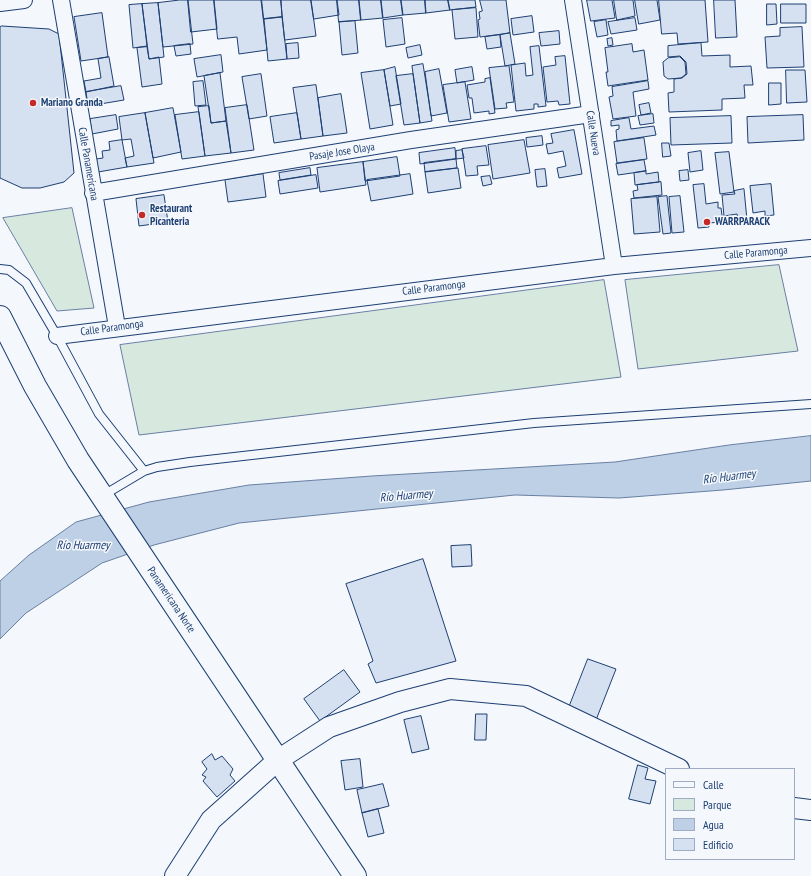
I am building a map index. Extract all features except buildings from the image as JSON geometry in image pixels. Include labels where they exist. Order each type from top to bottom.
[{"type":"highway","name":"Panamericana Norte","points":[[0,317],[56,424],[102,496],[355,876]]},
{"type":"street","points":[[0,3],[24,0]]},
{"type":"street","name":"Calle Panamericana","points":[[61,0],[117,327]]},
{"type":"street","name":"Calle Nueva","points":[[573,0],[614,266]]},
{"type":"street","name":"Pasaje Jose Olaya","points":[[93,193],[412,140],[591,114]]},
{"type":"street","name":"Calle Paramonga","points":[[57,336],[117,327],[614,266],[811,248]]},
{"type":"street","points":[[175,876],[211,820],[278,760],[329,727],[400,702],[450,689],[526,696],[677,768]]},
{"type":"street","points":[[795,808],[811,810]]},
{"type":"lane","points":[[0,268],[9,270],[26,283],[57,336],[99,414],[144,471]]},
{"type":"lane","points":[[102,496],[144,471],[157,467],[190,462],[534,424],[811,404]]},
{"type":"green space","points":[[72,208],[94,308],[57,311],[3,218]]},
{"type":"green space","points":[[779,265],[798,351],[638,369],[625,280]]},
{"type":"green space","points":[[604,280],[621,377],[139,435],[120,345]]},
{"type":"water","name":"Río Huarmey","points":[[811,436],[811,481],[723,490],[619,498],[515,495],[239,523],[154,545],[102,563],[26,613],[0,639],[0,581],[29,555],[76,522],[149,502],[249,485],[372,476],[615,462],[729,445]]},
{"type":"place","name":"Mariano Granda","points":[[33,103]]},
{"type":"place","name":"Restaurant Picanteria","points":[[142,215]]},
{"type":"place","name":"WARRPARACK","points":[[707,222]]}]
